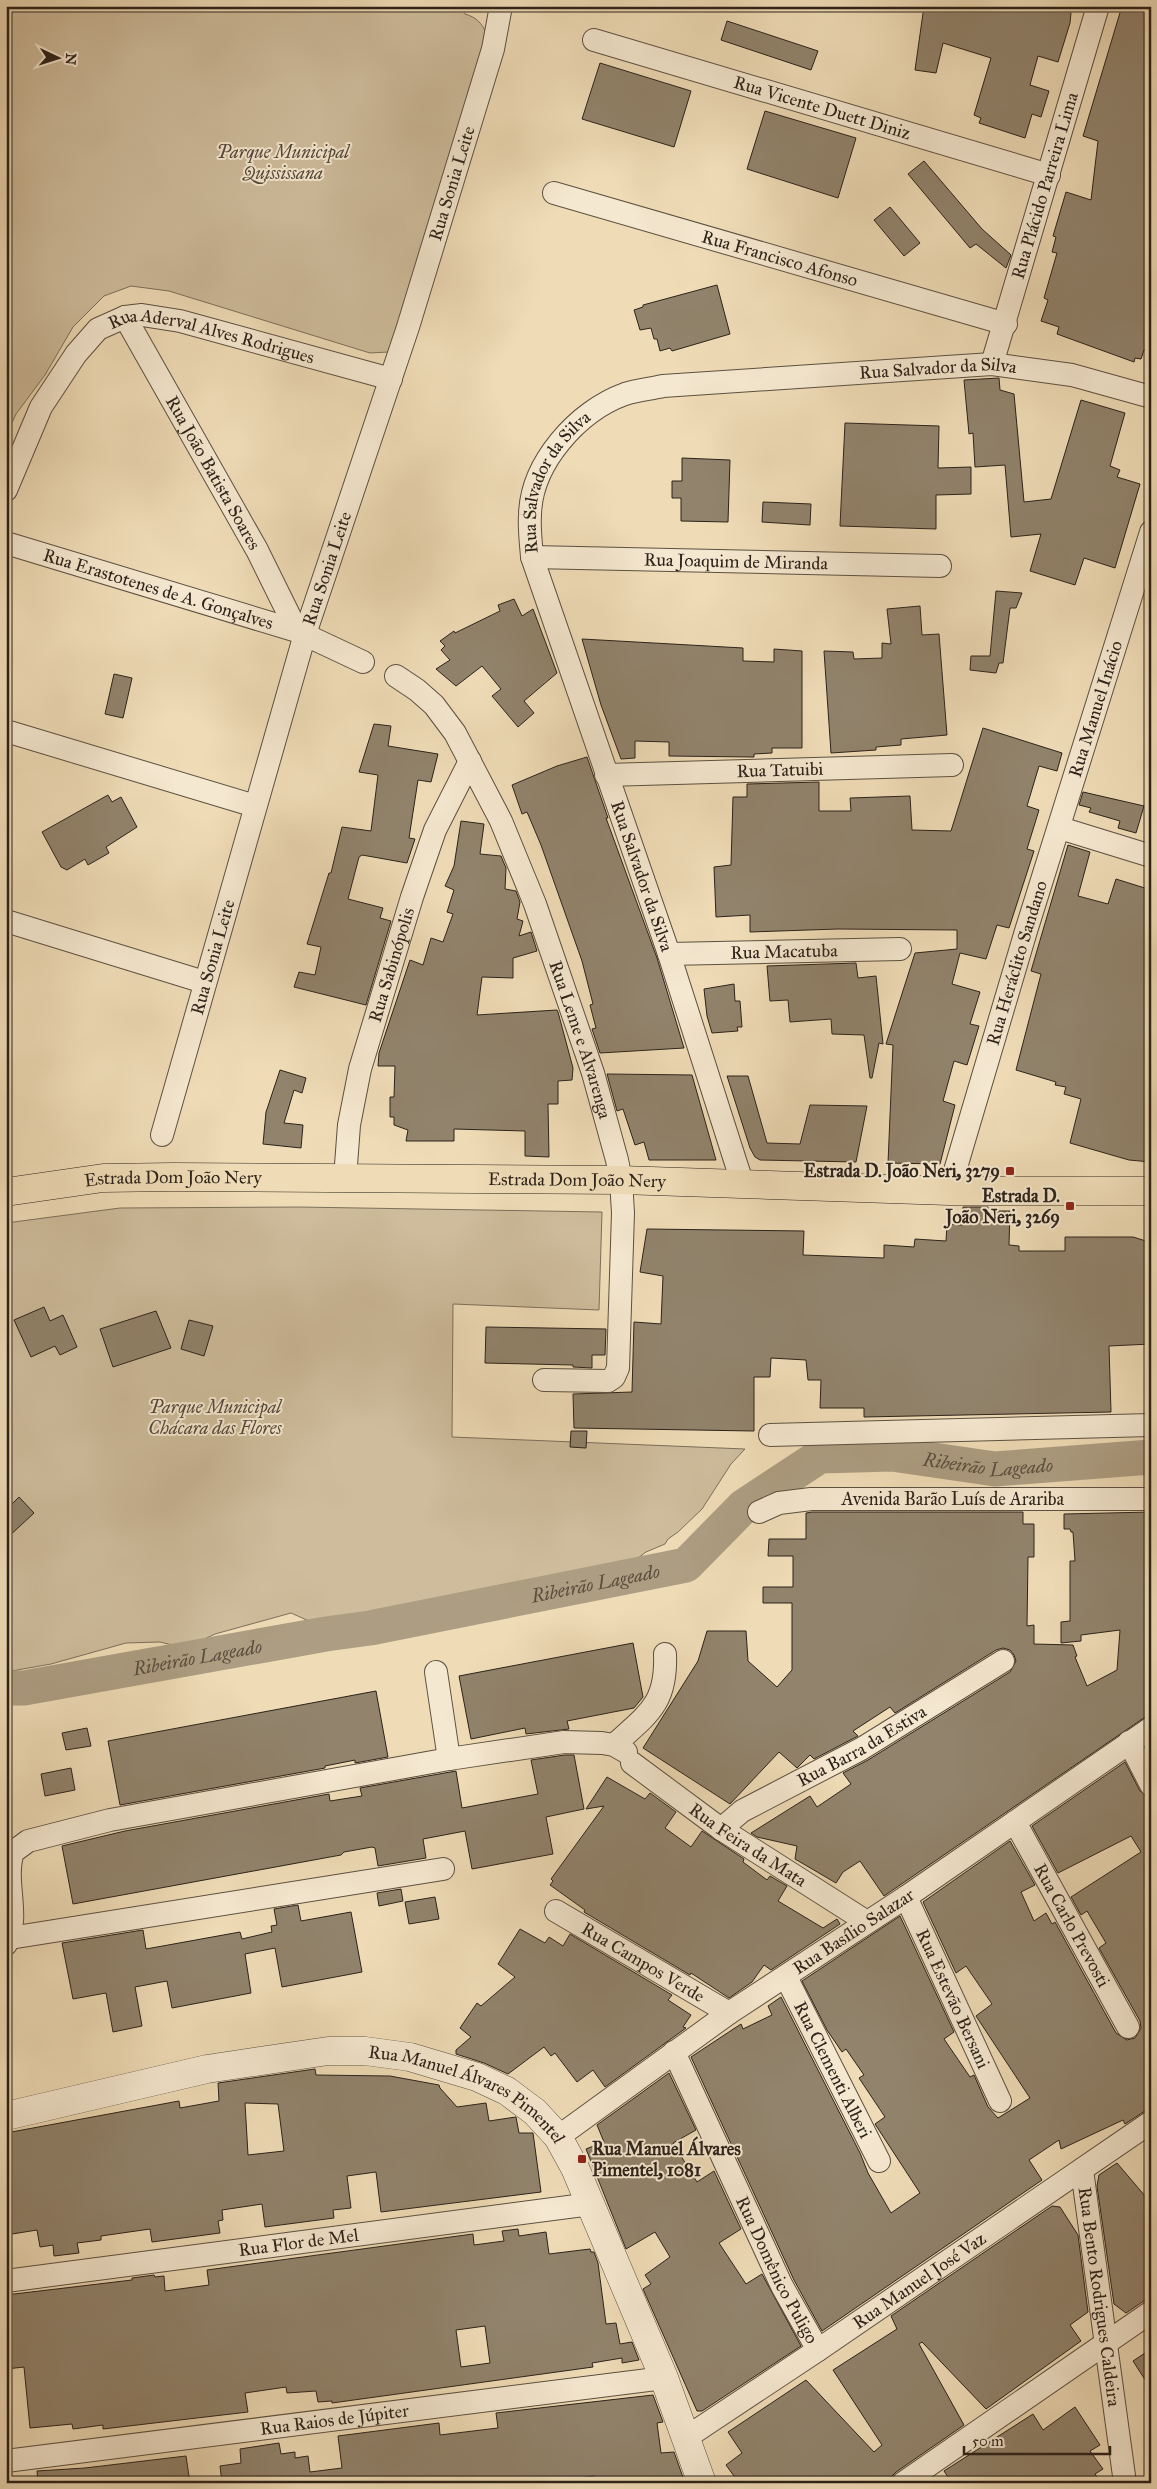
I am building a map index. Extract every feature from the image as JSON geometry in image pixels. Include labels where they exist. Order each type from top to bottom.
[{"type":"main road","name":"Estrada Dom João Nery","points":[[6,1192],[103,1178],[621,1180],[742,1182],[949,1191],[1151,1191]]},
{"type":"street","name":"Rua Sonia Leite","points":[[162,1135],[255,806],[301,632],[390,379],[490,58],[501,6]]},
{"type":"street","name":"Rua Plácido Parreira Lima","points":[[992,364],[1006,324],[1098,6]]},
{"type":"street","name":"Rua Vicente Duett Diniz","points":[[594,40],[1049,175]]},
{"type":"street","name":"Rua Francisco Afonso","points":[[554,193],[1006,324]]},
{"type":"street","name":"Rua Aderval Alves Rodrigues","points":[[6,490],[20,452],[41,407],[76,354],[98,329],[126,317],[142,315],[180,321],[390,379]]},
{"type":"street","name":"Rua João Batista Soares","points":[[126,317],[301,632]]},
{"type":"street","name":"Rua Salvador da Silva","points":[[742,1182],[669,954],[532,557],[530,514],[537,480],[556,448],[587,414],[624,395],[663,386],[992,364],[1072,375],[1151,397]]},
{"type":"street","name":"Rua Manuel Inácio","points":[[1060,828],[1142,592],[1151,532]]},
{"type":"street","name":"Rua Erastotenes de A. Gonçalves","points":[[6,543],[301,632],[363,662]]},
{"type":"street","name":"Rua Joaquim de Miranda","points":[[532,557],[940,566]]},
{"type":"street","name":"Rua Leme e Alvarenga","points":[[396,676],[417,690],[434,705],[455,733],[501,821],[535,904],[593,1073],[617,1160],[621,1180],[623,1213],[618,1368],[614,1377],[608,1382],[544,1380]]},
{"type":"street","points":[[6,731],[255,806]]},
{"type":"street","name":"Rua Sabinópolis","points":[[345,1178],[349,1125],[360,1069],[412,897],[436,830],[470,761]]},
{"type":"street","name":"Rua Tatuibi","points":[[606,775],[952,765]]},
{"type":"street","points":[[1060,828],[1151,856]]},
{"type":"street","name":"Rua Heráclito Sandano","points":[[949,1191],[1024,940],[1060,828]]},
{"type":"street","points":[[6,921],[204,982]]},
{"type":"street","name":"Rua Macatuba","points":[[669,954],[900,949]]},
{"type":"street","points":[[770,1435],[1151,1426]]},
{"type":"street","name":"Avenida Barão Luís de Arariba","points":[[759,1512],[779,1503],[811,1498],[1151,1499]]},
{"type":"street","points":[[443,1870],[8,1941],[12,1926],[11,1859],[13,1852],[28,1841],[110,1820],[448,1759],[564,1742],[624,1753],[661,1694],[666,1673],[665,1654]]},
{"type":"street","name":"Rua Barra da Estiva","points":[[720,1829],[742,1811],[862,1749],[1003,1661]]},
{"type":"street","points":[[436,1672],[448,1759]]},
{"type":"street","name":"Rua Basílio Salazar","points":[[558,2137],[729,2013],[906,1897],[1151,1728]]},
{"type":"street","points":[[1129,1742],[1151,1785]]},
{"type":"street","name":"Rua Feira da Mata","points":[[624,1753],[720,1829],[867,1922]]},
{"type":"street","name":"Rua Carlo Prevosti","points":[[1015,1822],[1128,2027]]},
{"type":"street","name":"Rua Estevão Bersani","points":[[906,1897],[1000,2101]]},
{"type":"street","name":"Rua Campos Verde","points":[[556,1911],[729,2013]]},
{"type":"street","name":"Rua Clementi Alberi","points":[[786,1977],[879,2162]]},
{"type":"street","name":"Rua Manuel Álvares Pimentel","points":[[6,2116],[207,2069],[328,2051],[365,2051],[410,2057],[477,2077],[507,2091],[535,2112],[558,2137],[592,2204],[664,2378],[687,2437],[702,2483]]},
{"type":"street","name":"Rua Domênico Puligo","points":[[674,2052],[782,2286],[818,2350]]},
{"type":"street","name":"Rua Manuel José Vaz","points":[[687,2437],[818,2350],[1151,2122]]},
{"type":"street","name":"Rua Bento Rodrigues Caldeira","points":[[1082,2170],[1126,2483]]},
{"type":"street","name":"Rua Flor de Mel","points":[[6,2281],[592,2204]]},
{"type":"street","points":[[904,2483],[1151,2312]]},
{"type":"street","name":"Rua Raios de Júpiter","points":[[6,2461],[664,2378]]},
{"type":"green space","name":"Parque Municipal Quississana","points":[[6,6],[461,6],[465,14],[477,20],[483,27],[489,40],[424,248],[388,352],[370,353],[169,291],[131,286],[104,296],[73,327],[45,375],[16,414],[6,436]]},
{"type":"green space","name":"Parque Municipal Chácara das Flores","points":[[299,1207],[602,1212],[599,1310],[453,1304],[452,1437],[745,1449],[731,1464],[702,1509],[668,1539],[665,1544],[646,1552],[629,1565],[580,1579],[543,1582],[493,1592],[482,1591],[458,1598],[410,1606],[376,1626],[343,1625],[325,1633],[309,1621],[291,1613],[215,1634],[192,1645],[176,1646],[160,1642],[126,1643],[51,1664],[6,1672],[6,1223],[120,1208]]},
{"type":"building","points":[[924,6],[1068,6],[1071,13],[1070,23],[1058,62],[1038,56],[1030,85],[1049,91],[1041,117],[1032,114],[1025,138],[979,123],[981,118],[974,115],[991,58],[943,43],[936,73],[915,70]]},
{"type":"building","points":[[1122,6],[1141,6],[1151,10],[1151,220],[1145,239],[1151,240],[1151,353],[1144,350],[1141,359],[1135,358],[1134,362],[1057,334],[1059,327],[1041,321],[1048,300],[1044,298],[1057,253],[1052,252],[1056,237],[1053,236],[1066,192],[1091,200],[1098,141],[1083,136]]},
{"type":"building","points":[[727,21],[818,51],[811,70],[721,40]]},
{"type":"building","points":[[600,63],[691,91],[674,147],[582,119]]},
{"type":"building","points":[[765,111],[856,138],[838,198],[747,169]]},
{"type":"building","points":[[924,161],[982,229],[1011,255],[1006,268],[976,244],[970,248],[908,174]]},
{"type":"building","points":[[890,207],[920,243],[904,256],[874,220]]},
{"type":"building","points":[[717,285],[730,334],[672,351],[670,348],[660,351],[657,339],[654,339],[651,328],[640,330],[634,310],[643,307],[643,305]]},
{"type":"building","points":[[999,378],[1000,390],[1014,394],[1024,502],[1051,499],[1081,400],[1125,413],[1110,466],[1120,470],[1117,477],[1140,484],[1115,568],[1084,558],[1075,585],[1030,571],[1041,534],[1011,537],[1005,465],[975,467],[973,433],[969,434],[964,380]]},
{"type":"building","points":[[845,423],[939,426],[938,468],[971,467],[971,494],[936,495],[936,529],[840,526]]},
{"type":"building","points":[[682,458],[730,460],[728,522],[681,521],[681,498],[672,498],[672,481],[682,481]]},
{"type":"building","points":[[763,502],[811,504],[810,525],[762,522]]},
{"type":"building","points":[[996,591],[1022,593],[1016,608],[1010,608],[1003,663],[999,663],[996,673],[970,670],[971,656],[990,656]]},
{"type":"building","points":[[514,599],[522,616],[533,609],[557,673],[524,701],[534,713],[518,727],[492,696],[501,689],[482,666],[456,686],[436,669],[450,660],[441,650],[445,646],[440,641],[454,631],[455,633],[500,611],[498,605]]},
{"type":"building","points":[[920,606],[922,635],[939,634],[947,735],[901,739],[901,745],[876,747],[876,750],[831,753],[824,651],[853,652],[854,659],[882,658],[882,643],[891,644],[887,609]]},
{"type":"building","points":[[582,639],[743,648],[743,661],[774,662],[774,649],[802,651],[802,748],[772,748],[772,753],[754,754],[754,757],[669,756],[669,742],[635,741],[635,758],[621,759],[601,705]]},
{"type":"building","points":[[114,674],[132,678],[123,718],[105,714]]},
{"type":"building","points":[[374,724],[391,726],[388,746],[438,754],[431,782],[418,780],[409,838],[415,839],[407,863],[362,855],[359,857],[348,899],[383,908],[380,918],[391,921],[366,1005],[294,987],[299,972],[315,975],[321,947],[307,944],[329,873],[331,873],[342,827],[371,831],[378,775],[359,772]]},
{"type":"building","points":[[983,728],[1062,753],[1057,771],[1039,766],[1027,806],[1039,810],[1027,849],[1034,851],[1009,928],[997,925],[986,959],[960,953],[952,984],[980,992],[970,1024],[979,1026],[967,1065],[954,1061],[943,1101],[955,1105],[940,1164],[888,1163],[893,1045],[886,1044],[915,953],[957,949],[957,930],[838,929],[750,932],[750,915],[716,917],[714,867],[731,865],[733,797],[747,797],[747,784],[819,782],[819,811],[851,811],[850,798],[910,796],[912,830],[951,831]]},
{"type":"building","points":[[587,757],[608,818],[606,818],[657,958],[684,1048],[600,1053],[592,1029],[596,1028],[590,1005],[593,1004],[582,961],[541,845],[527,812],[522,814],[512,785],[557,766]]},
{"type":"building","points":[[1083,792],[1144,806],[1136,833],[1118,828],[1120,821],[1089,812],[1091,808],[1079,805]]},
{"type":"building","points":[[108,795],[112,802],[121,797],[137,827],[106,847],[109,853],[88,865],[85,859],[67,870],[61,867],[42,832]]},
{"type":"building","points":[[461,821],[484,824],[480,854],[501,856],[506,868],[505,889],[516,891],[520,902],[517,919],[523,921],[519,936],[531,932],[537,951],[513,958],[513,978],[482,977],[477,1015],[557,1010],[573,1068],[572,1080],[558,1081],[558,1104],[548,1104],[549,1157],[525,1156],[525,1131],[454,1129],[454,1141],[406,1141],[408,1130],[394,1125],[394,1117],[390,1117],[390,1097],[394,1097],[395,1066],[378,1066],[379,1053],[410,960],[423,965],[431,938],[443,942],[453,914],[447,912],[454,890],[445,886],[454,866]]},
{"type":"building","points":[[1068,845],[1090,852],[1078,896],[1108,904],[1116,879],[1151,890],[1151,1162],[1129,1160],[1070,1143],[1081,1099],[1064,1094],[1066,1087],[1055,1085],[1056,1082],[1016,1070],[1041,974],[1031,971]]},
{"type":"building","points":[[856,963],[858,978],[876,976],[883,1044],[879,1043],[872,1078],[870,1078],[864,1035],[832,1034],[831,1019],[790,1022],[788,1000],[770,1001],[767,966]]},
{"type":"building","points":[[734,984],[735,1001],[740,1001],[742,1027],[737,1027],[738,1031],[712,1033],[707,1016],[704,989]]},
{"type":"building","points":[[280,1070],[306,1078],[302,1093],[294,1090],[284,1123],[303,1125],[301,1148],[263,1144],[266,1112]]},
{"type":"building","points":[[607,1074],[692,1075],[716,1160],[649,1160],[644,1142],[635,1145],[623,1109],[617,1111]]},
{"type":"building","points":[[727,1076],[748,1076],[767,1143],[800,1144],[810,1105],[867,1106],[856,1162],[760,1160],[755,1157],[750,1148]]},
{"type":"building","points":[[963,1207],[988,1207],[988,1211],[1010,1211],[1009,1245],[1019,1246],[1019,1251],[1065,1251],[1065,1237],[1133,1237],[1146,1241],[1151,1247],[1151,1344],[1109,1346],[1111,1412],[864,1417],[864,1408],[820,1408],[821,1380],[808,1380],[806,1360],[771,1358],[770,1377],[754,1377],[754,1431],[574,1428],[573,1394],[632,1392],[634,1322],[661,1324],[663,1276],[640,1272],[647,1229],[804,1231],[803,1255],[884,1258],[884,1245],[914,1247],[915,1239],[946,1241],[947,1224],[963,1225]]},
{"type":"building","points":[[44,1307],[50,1321],[63,1315],[77,1347],[60,1355],[55,1346],[31,1357],[14,1320]]},
{"type":"building","points":[[156,1311],[171,1348],[113,1367],[100,1329]]},
{"type":"building","points":[[189,1320],[213,1326],[204,1356],[181,1349]]},
{"type":"building","points":[[486,1327],[606,1329],[605,1355],[592,1355],[592,1368],[573,1367],[573,1365],[485,1363]]},
{"type":"building","points":[[571,1431],[587,1431],[586,1448],[570,1447]]},
{"type":"building","points":[[19,1497],[34,1513],[6,1539],[6,1510]]},
{"type":"building","points":[[1023,1512],[1023,1524],[1034,1524],[1034,1557],[1028,1557],[1027,1626],[1034,1625],[1034,1644],[1073,1645],[1077,1656],[1075,1657],[1087,1686],[1117,1670],[1120,1630],[1081,1635],[1081,1641],[1061,1643],[1061,1622],[1070,1621],[1070,1561],[1075,1561],[1073,1532],[1070,1529],[1064,1529],[1064,1514],[1151,1512],[1151,1713],[884,1896],[860,1861],[843,1872],[836,1883],[795,1859],[797,1846],[757,1837],[751,1833],[810,1796],[817,1807],[851,1784],[843,1773],[868,1760],[1010,1672],[1016,1661],[1010,1650],[1003,1648],[996,1650],[895,1713],[890,1707],[853,1731],[858,1736],[814,1759],[810,1755],[797,1768],[779,1752],[730,1804],[643,1748],[698,1661],[707,1631],[746,1631],[748,1661],[777,1687],[792,1670],[792,1603],[763,1603],[763,1587],[793,1587],[793,1556],[768,1556],[769,1539],[806,1539],[806,1513]]},
{"type":"building","points":[[633,1643],[643,1697],[634,1708],[567,1721],[569,1729],[526,1734],[525,1728],[471,1739],[459,1676]]},
{"type":"building","points":[[376,1691],[388,1757],[355,1763],[355,1760],[325,1766],[325,1768],[120,1805],[108,1741]]},
{"type":"building","points":[[87,1728],[91,1746],[66,1750],[62,1733]]},
{"type":"building","points":[[574,1755],[584,1809],[546,1817],[553,1854],[472,1869],[465,1831],[423,1839],[426,1858],[378,1866],[375,1848],[372,1847],[344,1852],[341,1855],[73,1904],[62,1846],[125,1831],[329,1794],[330,1801],[362,1796],[360,1788],[456,1771],[462,1808],[538,1794],[531,1760]]},
{"type":"building","points":[[1125,1762],[1140,1791],[1151,1798],[1151,2107],[1125,2124],[1123,2120],[1061,2149],[1059,2140],[1029,2160],[1042,2180],[822,2331],[794,2280],[691,2057],[741,2024],[743,2029],[772,2015],[768,2006],[781,1997],[860,2153],[868,2173],[891,2213],[920,2193],[875,2124],[885,2117],[859,2078],[864,2075],[846,2049],[842,2052],[827,2030],[802,1981],[900,1916],[954,2032],[944,2039],[970,2077],[974,2075],[988,2107],[998,2118],[1030,2098],[976,2016],[992,2004],[966,1966],[956,1973],[923,1902],[1010,1841],[1035,1885],[1021,1892],[1034,1921],[1046,1913],[1052,1924],[1055,1922],[1116,2033],[1127,2040],[1135,2038],[1141,2028],[1140,2021],[1099,1948],[1106,1943],[1087,1911],[1081,1915],[1071,1897],[1141,1852],[1131,1836],[1058,1873],[1032,1826]]},
{"type":"building","points":[[71,1768],[75,1790],[45,1796],[41,1774]]},
{"type":"building","points":[[607,1777],[645,1799],[650,1793],[676,1812],[665,1828],[691,1847],[702,1831],[744,1859],[743,1862],[767,1880],[770,1876],[787,1886],[778,1901],[823,1928],[837,1919],[840,1924],[771,1970],[764,1965],[752,1982],[729,1998],[691,1973],[690,1975],[584,1912],[585,1910],[550,1885],[553,1881],[551,1879],[604,1806],[586,1809]]},
{"type":"building","points":[[401,1889],[403,1901],[379,1906],[377,1893]]},
{"type":"building","points":[[435,1897],[439,1919],[409,1924],[405,1902]]},
{"type":"building","points":[[298,1905],[301,1921],[351,1912],[362,1972],[282,1987],[275,1948],[245,1954],[251,1993],[172,2008],[167,1981],[135,1987],[142,2026],[113,2032],[106,1993],[73,1999],[62,1943],[143,1930],[146,1949],[240,1932],[242,1939],[272,1932],[271,1926],[277,1925],[274,1909]]},
{"type":"building","points":[[520,1929],[545,1943],[549,1937],[563,1946],[570,1934],[672,1995],[668,2000],[691,2015],[683,2027],[686,2028],[605,2087],[593,2070],[577,2082],[555,2053],[551,2056],[544,2047],[508,2074],[484,2063],[456,2054],[456,2050],[471,2037],[460,2028],[477,2003],[481,2006],[515,1977],[498,1964]]},
{"type":"building","points":[[315,2069],[316,2075],[390,2076],[439,2085],[457,2107],[486,2103],[489,2121],[516,2117],[519,2133],[533,2133],[541,2192],[381,2212],[376,2172],[347,2176],[351,2208],[333,2210],[334,2218],[265,2227],[262,2204],[222,2210],[223,2220],[218,2221],[220,2233],[152,2242],[150,2229],[101,2236],[101,2240],[77,2243],[79,2253],[54,2256],[53,2245],[40,2247],[37,2230],[6,2235],[6,2133],[179,2101],[180,2108],[219,2101],[218,2083]],"holes":[[[245,2103],[278,2104],[284,2151],[248,2155]]]},
{"type":"building","points":[[669,2073],[696,2130],[673,2143],[697,2182],[714,2171],[741,2229],[719,2243],[746,2284],[762,2274],[801,2346],[702,2411],[697,2411],[643,2289],[651,2284],[645,2275],[670,2257],[655,2232],[626,2249],[586,2149],[604,2142],[597,2125]]},
{"type":"building","points":[[1117,2163],[1151,2203],[1151,2296],[1126,2313],[1114,2304],[1097,2186],[1099,2175]]},
{"type":"building","points":[[1052,2206],[1060,2207],[1078,2235],[1088,2312],[1070,2325],[1081,2341],[986,2409],[922,2342],[919,2344],[964,2425],[896,2472],[885,2483],[739,2483],[726,2465],[742,2453],[728,2432],[806,2380],[874,2452],[882,2445],[833,2370],[897,2329],[891,2316]]},
{"type":"building","points":[[518,2229],[519,2236],[546,2232],[549,2254],[590,2249],[591,2252],[594,2252],[598,2263],[606,2324],[616,2323],[620,2344],[632,2342],[639,2360],[622,2363],[622,2358],[592,2363],[593,2367],[332,2403],[332,2401],[318,2402],[316,2391],[287,2393],[286,2387],[245,2393],[248,2412],[103,2429],[103,2425],[73,2429],[72,2424],[30,2428],[24,2367],[6,2369],[6,2295],[132,2280],[132,2278],[154,2275],[155,2277],[164,2276],[165,2291],[209,2285],[207,2270],[473,2234],[474,2245],[504,2241],[502,2231]],"holes":[[[485,2326],[490,2363],[461,2367],[456,2330]]]},
{"type":"building","points":[[1151,2349],[1151,2389],[1133,2361]]},
{"type":"building","points":[[653,2395],[663,2422],[657,2423],[661,2453],[674,2452],[685,2483],[595,2483],[594,2476],[564,2480],[565,2483],[222,2483],[220,2466],[241,2463],[240,2449],[279,2443],[281,2454],[295,2452],[295,2458],[308,2456],[310,2472],[342,2468],[338,2436],[439,2423],[440,2435],[498,2428],[496,2413]]},
{"type":"building","points":[[1075,2407],[1100,2445],[1090,2451],[1103,2469],[1095,2474],[1101,2483],[952,2483],[944,2471],[1033,2414],[1043,2430]]},
{"type":"building","points":[[186,2456],[190,2483],[38,2483],[37,2471],[85,2468]]},
{"type":"waterway","name":"Ribeirão Lageado","points":[[6,1688],[24,1688],[326,1634],[370,1628],[686,1565],[744,1506],[820,1456],[892,1454],[995,1469],[1151,1457]]},
{"type":"place","name":"Estrada D. João Neri, 3279","points":[[1010,1171]]},
{"type":"place","name":"Estrada D. João Neri, 3269","points":[[1070,1206]]},
{"type":"place","name":"Rua Manuel Álvares Pimentel, 1081","points":[[582,2159]]}]
